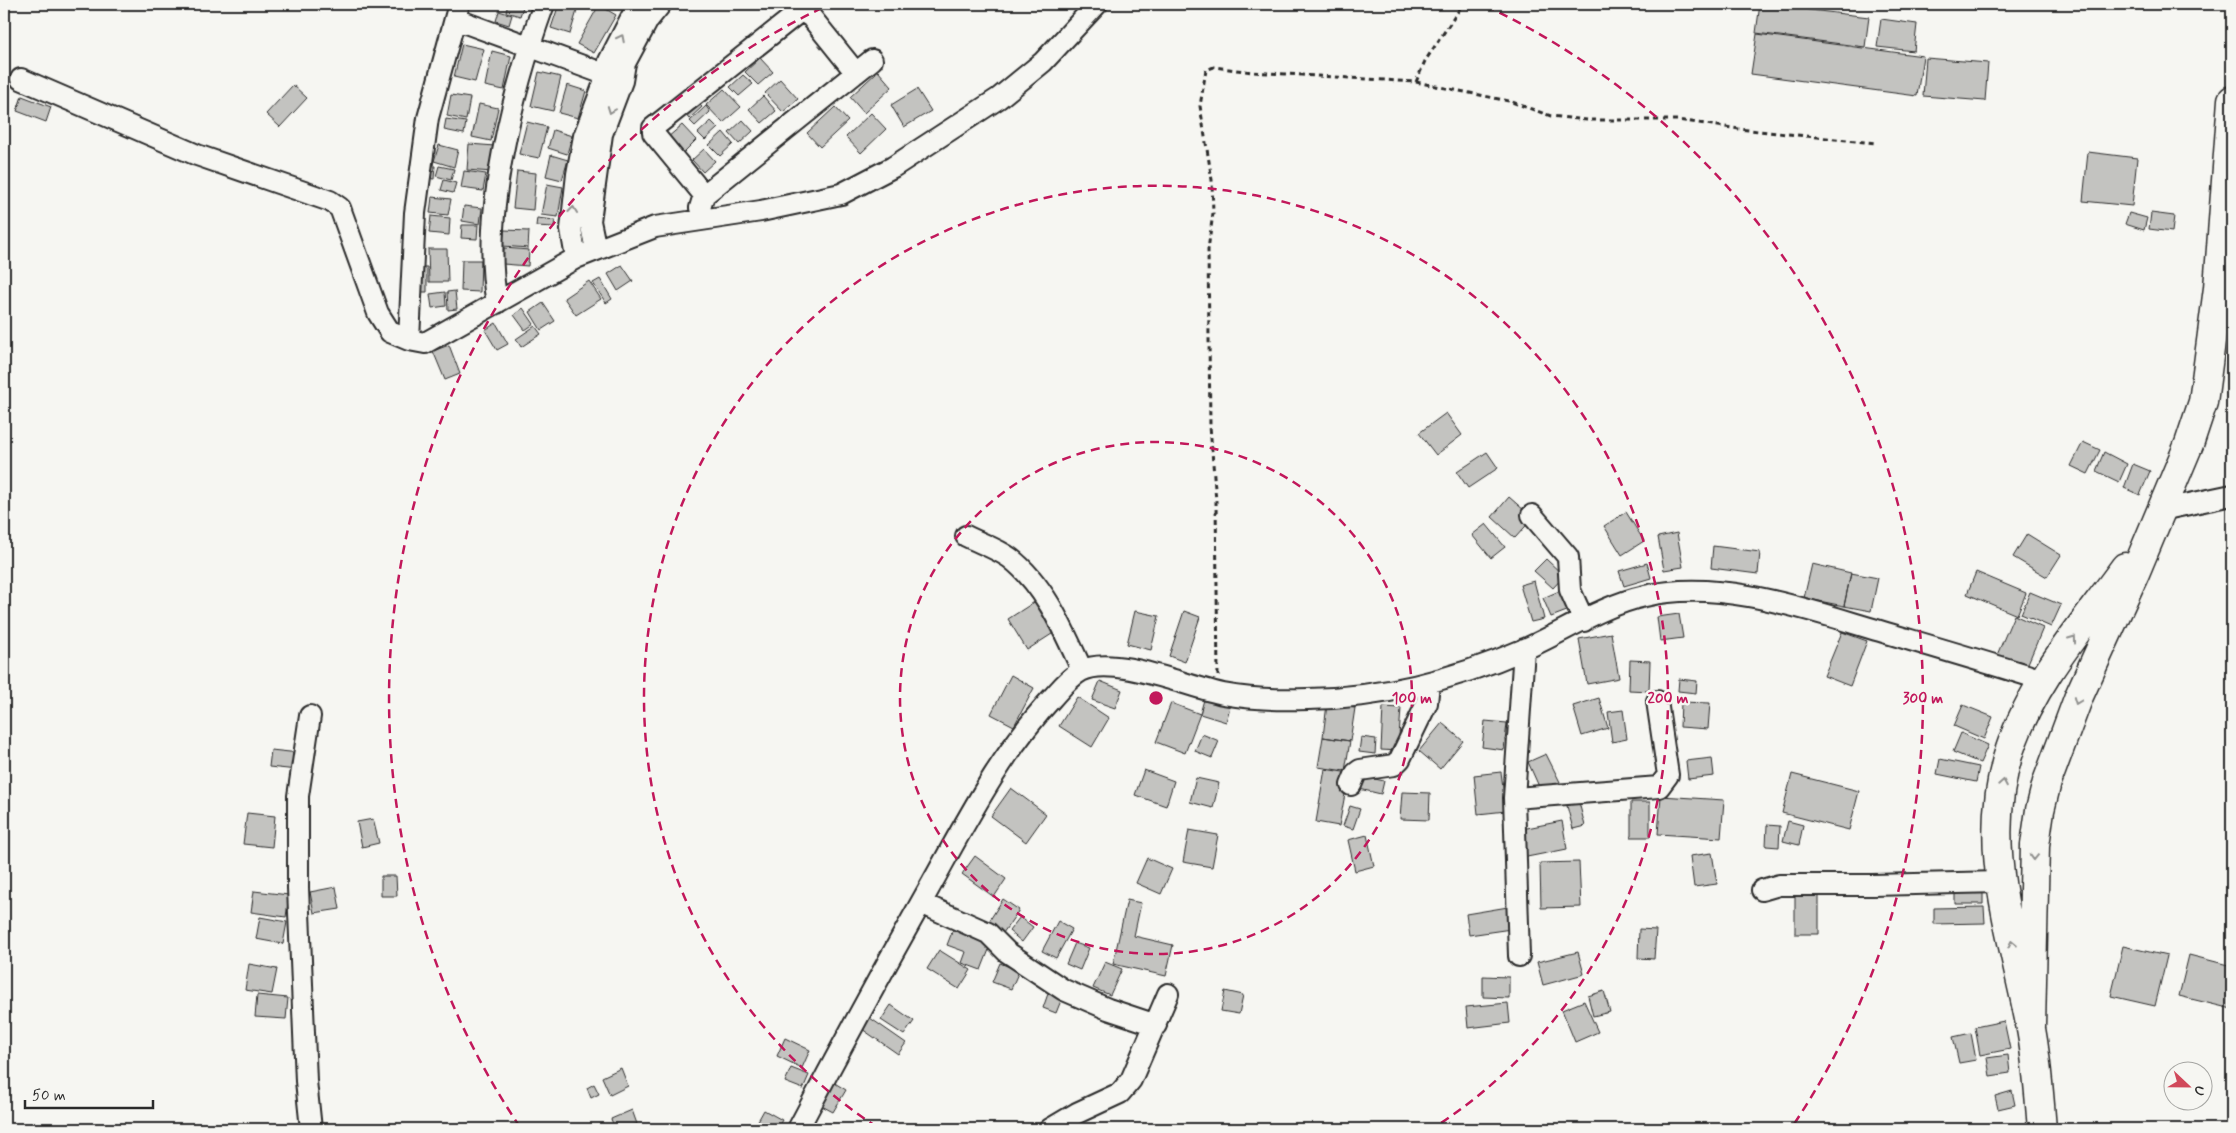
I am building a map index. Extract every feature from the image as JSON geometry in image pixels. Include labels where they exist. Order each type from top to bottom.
[{"type":"highway","points":[[2031,1026],[2035,845],[2040,810],[2047,782],[2079,696],[2135,573],[2189,444],[2202,402],[2218,288],[2232,100]]},
{"type":"highway","points":[[2042,1129],[2031,1026],[2000,882],[1997,824],[2002,782],[2010,749],[2043,680],[2157,519]]},
{"type":"street","points":[[498,303],[492,276],[495,213],[502,160],[530,48],[544,4]]},
{"type":"street","points":[[596,250],[590,221],[595,170],[615,78],[609,61],[633,14],[641,4]]},
{"type":"street","points":[[576,258],[571,229],[576,174],[584,136],[648,20],[661,4]]},
{"type":"street","points":[[21,79],[197,155],[330,201],[340,208],[378,313],[390,332],[409,340],[425,343],[576,258],[656,227],[761,212],[841,194],[893,168],[999,98],[1043,62],[1097,4]]},
{"type":"street","points":[[409,340],[415,213],[428,118],[457,11],[530,48],[615,78]]},
{"type":"street","points":[[704,195],[653,133],[653,128],[798,13],[805,13],[811,17],[856,73]]},
{"type":"street","points":[[695,222],[704,195],[872,60]]},
{"type":"street","points":[[2157,519],[2232,495]]},
{"type":"street","points":[[1532,515],[1568,557],[1570,590],[1584,621]]},
{"type":"street","points":[[966,536],[1010,558],[1040,589],[1064,632],[1082,670]]},
{"type":"street","points":[[798,1129],[976,805],[1025,727],[1067,682],[1082,670],[1110,665],[1220,693],[1310,699],[1401,690],[1429,683],[1524,649],[1584,621],[1645,596],[1712,592],[1749,596],[1820,614],[2043,680]]},
{"type":"street","points":[[1519,956],[1514,798],[1524,649]]},
{"type":"street","points":[[1351,785],[1360,770],[1394,765],[1400,759],[1427,703],[1429,683]]},
{"type":"street","points":[[1514,798],[1659,787],[1668,775],[1657,701]]},
{"type":"street","points":[[310,716],[298,796],[298,888],[306,1081],[312,1129]]},
{"type":"street","points":[[1762,890],[1779,885],[2000,882]]},
{"type":"street","points":[[921,903],[988,933],[1007,952],[1064,990],[1156,1025]]},
{"type":"street","points":[[1050,1129],[1077,1112],[1120,1092],[1131,1080],[1140,1064],[1168,994]]},
{"type":"path","points":[[1416,82],[1425,60],[1463,4]]},
{"type":"path","points":[[1220,693],[1216,501],[1210,426],[1208,250],[1213,204],[1212,180],[1200,106],[1206,70],[1214,67],[1252,72],[1416,82],[1509,101],[1551,116],[1587,120],[1678,120],[1739,129],[1875,143]]},
{"type":"building","points":[[508,4],[524,4],[520,16],[506,12]]},
{"type":"building","points":[[559,4],[579,4],[570,34],[551,28]]},
{"type":"building","points":[[1760,4],[1869,17],[1865,47],[1756,33]]},
{"type":"building","points":[[599,5],[616,15],[594,53],[577,44]]},
{"type":"building","points":[[499,11],[512,15],[509,25],[496,21]]},
{"type":"building","points":[[1881,19],[1917,24],[1914,51],[1877,47]]},
{"type":"building","points":[[1757,34],[1923,56],[1917,96],[1751,74]]},
{"type":"building","points":[[462,44],[484,49],[475,82],[454,77]]},
{"type":"building","points":[[492,51],[511,56],[504,90],[485,86]]},
{"type":"building","points":[[760,58],[773,72],[758,85],[745,72]]},
{"type":"building","points":[[1926,58],[1988,63],[1985,101],[1923,96]]},
{"type":"building","points":[[878,71],[892,87],[864,113],[850,97]]},
{"type":"building","points":[[539,72],[561,77],[553,111],[531,106]]},
{"type":"building","points":[[743,75],[753,84],[739,96],[730,87]]},
{"type":"building","points":[[780,79],[798,99],[783,112],[765,93]]},
{"type":"building","points":[[293,85],[307,98],[280,127],[266,114]]},
{"type":"building","points":[[567,85],[586,91],[578,118],[559,113]]},
{"type":"building","points":[[724,89],[741,107],[723,123],[706,105]]},
{"type":"building","points":[[917,89],[931,111],[904,127],[891,105]]},
{"type":"building","points":[[451,95],[470,98],[466,120],[447,116]]},
{"type":"building","points":[[22,96],[51,107],[46,122],[17,111]]},
{"type":"building","points":[[763,96],[776,111],[762,123],[749,109]]},
{"type":"building","points":[[698,103],[702,107],[689,119],[685,114]]},
{"type":"building","points":[[479,104],[498,108],[491,141],[472,137]]},
{"type":"building","points":[[706,106],[710,112],[695,126],[690,121]]},
{"type":"building","points":[[835,107],[848,121],[820,147],[807,133]]},
{"type":"building","points":[[871,113],[886,129],[861,153],[846,137]]},
{"type":"building","points":[[446,119],[466,122],[464,134],[444,130]]},
{"type":"building","points":[[743,120],[753,131],[739,144],[729,133]]},
{"type":"building","points":[[711,121],[718,128],[705,140],[698,133]]},
{"type":"building","points":[[527,122],[547,127],[539,158],[519,154]]},
{"type":"building","points":[[682,125],[696,140],[682,154],[667,138]]},
{"type":"building","points":[[553,130],[572,136],[567,154],[548,148]]},
{"type":"building","points":[[723,132],[733,144],[720,156],[709,145]]},
{"type":"building","points":[[469,144],[495,146],[492,172],[467,170]]},
{"type":"building","points":[[439,145],[458,150],[454,167],[434,161]]},
{"type":"building","points":[[704,149],[715,161],[703,172],[692,160]]},
{"type":"building","points":[[2088,152],[2137,158],[2132,206],[2083,201]]},
{"type":"building","points":[[551,155],[568,160],[562,180],[546,176]]},
{"type":"building","points":[[428,165],[435,166],[434,179],[426,178]]},
{"type":"building","points":[[439,166],[454,169],[451,180],[436,176]]},
{"type":"building","points":[[464,171],[486,174],[483,191],[461,188]]},
{"type":"building","points":[[517,171],[536,173],[533,210],[513,208]]},
{"type":"building","points":[[444,180],[456,183],[453,193],[441,190]]},
{"type":"building","points":[[547,184],[563,187],[558,217],[541,215]]},
{"type":"building","points":[[432,197],[451,199],[448,215],[430,213]]},
{"type":"building","points":[[464,206],[482,208],[480,224],[462,221]]},
{"type":"building","points":[[2129,213],[2147,218],[2144,230],[2125,224]]},
{"type":"building","points":[[2151,213],[2174,216],[2172,232],[2149,229]]},
{"type":"building","points":[[431,216],[450,218],[449,235],[429,233]]},
{"type":"building","points":[[537,218],[555,220],[554,227],[536,226]]},
{"type":"building","points":[[462,225],[478,225],[477,239],[461,238]]},
{"type":"building","points":[[504,230],[529,231],[528,248],[503,246]]},
{"type":"building","points":[[504,248],[529,250],[528,266],[503,264]]},
{"type":"building","points":[[428,249],[447,249],[448,282],[429,282]]},
{"type":"building","points":[[462,260],[481,260],[480,292],[461,291]]},
{"type":"building","points":[[622,265],[633,281],[618,291],[608,274]]},
{"type":"building","points":[[420,267],[427,267],[427,292],[420,292]]},
{"type":"building","points":[[600,279],[612,299],[606,303],[593,283]]},
{"type":"building","points":[[589,281],[601,299],[576,315],[564,298]]},
{"type":"building","points":[[455,291],[457,309],[448,310],[447,292]]},
{"type":"building","points":[[445,292],[446,306],[432,308],[430,294]]},
{"type":"building","points":[[543,303],[555,321],[541,330],[530,312]]},
{"type":"building","points":[[523,308],[534,324],[525,330],[514,315]]},
{"type":"building","points":[[496,323],[508,344],[497,350],[485,330]]},
{"type":"building","points":[[535,326],[541,334],[521,347],[516,339]]},
{"type":"building","points":[[449,345],[460,374],[445,380],[433,351]]},
{"type":"building","points":[[1446,413],[1462,435],[1436,455],[1419,433]]},
{"type":"building","points":[[2083,442],[2100,450],[2088,474],[2071,466]]},
{"type":"building","points":[[1487,452],[1498,468],[1468,488],[1457,472]]},
{"type":"building","points":[[2104,452],[2127,464],[2119,482],[2096,471]]},
{"type":"building","points":[[2133,464],[2150,471],[2140,495],[2124,488]]},
{"type":"building","points":[[1509,497],[1533,518],[1515,538],[1492,517]]},
{"type":"building","points":[[1626,512],[1644,541],[1622,555],[1604,526]]},
{"type":"building","points":[[1486,524],[1505,547],[1491,558],[1472,535]]},
{"type":"building","points":[[1677,533],[1683,567],[1664,570],[1658,537]]},
{"type":"building","points":[[2027,534],[2061,555],[2047,577],[2013,557]]},
{"type":"building","points":[[1713,546],[1760,552],[1758,574],[1711,568]]},
{"type":"building","points":[[1546,559],[1564,576],[1553,588],[1534,571]]},
{"type":"building","points":[[1647,563],[1651,578],[1624,586],[1619,571]]},
{"type":"building","points":[[1812,564],[1851,573],[1844,606],[1804,598]]},
{"type":"building","points":[[1976,572],[2026,593],[2017,615],[1967,594]]},
{"type":"building","points":[[1851,573],[1878,578],[1871,611],[1844,606]]},
{"type":"building","points":[[1534,581],[1544,619],[1531,622],[1520,585]]},
{"type":"building","points":[[1564,589],[1572,609],[1551,617],[1543,598]]},
{"type":"building","points":[[2030,592],[2061,605],[2051,627],[2021,614]]},
{"type":"building","points":[[1036,601],[1055,632],[1027,650],[1008,619]]},
{"type":"building","points":[[1135,611],[1159,616],[1151,650],[1127,644]]},
{"type":"building","points":[[1184,611],[1200,617],[1185,662],[1169,656]]},
{"type":"building","points":[[1679,614],[1683,638],[1660,641],[1657,617]]},
{"type":"building","points":[[2014,615],[2043,628],[2026,668],[1997,655]]},
{"type":"building","points":[[1842,632],[1867,641],[1850,686],[1824,676]]},
{"type":"building","points":[[1611,633],[1619,678],[1587,684],[1579,639]]},
{"type":"building","points":[[1630,660],[1650,661],[1649,691],[1629,690]]},
{"type":"building","points":[[1011,675],[1034,688],[1014,726],[991,714]]},
{"type":"building","points":[[1679,679],[1697,681],[1696,693],[1678,691]]},
{"type":"building","points":[[1100,681],[1122,690],[1115,708],[1092,700]]},
{"type":"building","points":[[1205,696],[1231,703],[1226,722],[1200,714]]},
{"type":"building","points":[[1077,697],[1109,718],[1092,747],[1059,726]]},
{"type":"building","points":[[1599,698],[1608,728],[1582,736],[1573,706]]},
{"type":"building","points":[[1681,702],[1710,703],[1708,729],[1680,727]]},
{"type":"building","points":[[1171,703],[1200,714],[1185,753],[1156,742]]},
{"type":"building","points":[[1327,704],[1355,708],[1350,741],[1323,737]]},
{"type":"building","points":[[1963,705],[1993,717],[1984,739],[1954,726]]},
{"type":"building","points":[[1383,707],[1401,708],[1398,751],[1381,750]]},
{"type":"building","points":[[1623,710],[1627,739],[1612,742],[1608,712]]},
{"type":"building","points":[[1485,721],[1507,723],[1504,750],[1482,747]]},
{"type":"building","points":[[1442,723],[1463,741],[1440,769],[1419,751]]},
{"type":"building","points":[[1961,733],[1988,745],[1980,763],[1953,752]]},
{"type":"building","points":[[1202,734],[1219,741],[1212,758],[1195,751]]},
{"type":"building","points":[[1323,737],[1350,741],[1345,771],[1318,767]]},
{"type":"building","points":[[1361,737],[1376,739],[1375,754],[1359,752]]},
{"type":"building","points":[[271,750],[299,753],[297,770],[269,767]]},
{"type":"building","points":[[1546,754],[1560,782],[1541,791],[1528,762]]},
{"type":"building","points":[[1712,758],[1714,776],[1688,779],[1686,761]]},
{"type":"building","points":[[1940,759],[1979,767],[1976,782],[1937,774]]},
{"type":"building","points":[[1325,769],[1349,773],[1339,826],[1316,822]]},
{"type":"building","points":[[1144,770],[1174,781],[1166,806],[1135,795]]},
{"type":"building","points":[[1501,772],[1506,811],[1478,814],[1474,775]]},
{"type":"building","points":[[1792,774],[1859,791],[1849,830],[1782,813]]},
{"type":"building","points":[[1357,775],[1384,781],[1381,794],[1355,788]]},
{"type":"building","points":[[1196,778],[1219,783],[1213,808],[1190,802]]},
{"type":"building","points":[[1011,788],[1046,814],[1026,842],[991,816]]},
{"type":"building","points":[[1402,792],[1430,793],[1429,820],[1400,819]]},
{"type":"building","points":[[1661,796],[1724,800],[1721,838],[1658,834]]},
{"type":"building","points":[[1579,802],[1585,826],[1573,829],[1567,806]]},
{"type":"building","points":[[1631,802],[1650,802],[1650,837],[1631,837]]},
{"type":"building","points":[[1350,806],[1360,809],[1353,829],[1343,826]]},
{"type":"building","points":[[247,813],[275,816],[272,847],[243,844]]},
{"type":"building","points":[[373,819],[379,843],[362,847],[357,822]]},
{"type":"building","points":[[1562,821],[1567,849],[1527,857],[1522,829]]},
{"type":"building","points":[[1788,821],[1803,825],[1799,845],[1783,841]]},
{"type":"building","points":[[1767,825],[1780,826],[1779,847],[1766,846]]},
{"type":"building","points":[[1189,830],[1218,835],[1212,867],[1183,862]]},
{"type":"building","points":[[1367,835],[1374,866],[1355,871],[1348,840]]},
{"type":"building","points":[[1712,853],[1717,884],[1694,887],[1690,856]]},
{"type":"building","points":[[975,856],[1006,879],[994,897],[962,874]]},
{"type":"building","points":[[1147,858],[1172,869],[1161,894],[1136,883]]},
{"type":"building","points":[[1579,862],[1581,907],[1541,908],[1540,863]]},
{"type":"building","points":[[381,876],[396,876],[397,896],[381,896]]},
{"type":"building","points":[[1955,885],[1983,885],[1983,904],[1955,904]]},
{"type":"building","points":[[336,887],[340,909],[314,913],[310,892]]},
{"type":"building","points":[[1795,887],[1819,887],[1819,934],[1795,934]]},
{"type":"building","points":[[254,891],[289,895],[286,917],[251,912]]},
{"type":"building","points":[[1003,899],[1019,910],[1003,933],[988,923]]},
{"type":"building","points":[[1127,900],[1141,903],[1134,936],[1173,945],[1166,976],[1113,964]]},
{"type":"building","points":[[1508,907],[1511,929],[1469,935],[1466,914]]},
{"type":"building","points":[[1984,907],[1985,923],[1934,924],[1934,908]]},
{"type":"building","points":[[260,917],[287,922],[283,944],[256,939]]},
{"type":"building","points":[[1020,917],[1033,927],[1022,942],[1009,931]]},
{"type":"building","points":[[1058,921],[1072,929],[1056,958],[1042,951]]},
{"type":"building","points":[[954,927],[992,942],[981,970],[962,963],[966,952],[947,945]]},
{"type":"building","points":[[1639,929],[1656,930],[1654,959],[1638,958]]},
{"type":"building","points":[[1075,943],[1089,948],[1080,970],[1066,964]]},
{"type":"building","points":[[2123,946],[2167,956],[2155,1006],[2111,996]]},
{"type":"building","points":[[939,950],[971,970],[959,989],[927,969]]},
{"type":"building","points":[[1578,952],[1584,974],[1543,985],[1537,962]]},
{"type":"building","points":[[2189,955],[2232,966],[2232,1009],[2179,996]]},
{"type":"building","points":[[1105,962],[1122,969],[1110,995],[1093,988]]},
{"type":"building","points":[[1000,963],[1019,971],[1011,989],[992,982]]},
{"type":"building","points":[[249,964],[277,969],[272,994],[245,990]]},
{"type":"building","points":[[1483,976],[1509,977],[1509,998],[1483,997]]},
{"type":"building","points":[[1050,988],[1064,993],[1056,1013],[1043,1008]]},
{"type":"building","points":[[1225,991],[1243,995],[1239,1014],[1221,1011]]},
{"type":"building","points":[[1604,991],[1610,1012],[1593,1016],[1588,996]]},
{"type":"building","points":[[257,995],[288,998],[286,1019],[255,1017]]},
{"type":"building","points":[[1584,1001],[1598,1032],[1575,1042],[1562,1010]]},
{"type":"building","points":[[1508,1003],[1510,1023],[1468,1028],[1466,1007]]},
{"type":"building","points":[[891,1005],[914,1021],[904,1035],[881,1020]]},
{"type":"building","points":[[870,1018],[906,1043],[898,1054],[862,1029]]},
{"type":"building","points":[[2004,1021],[2010,1049],[1980,1055],[1975,1027]]},
{"type":"building","points":[[1971,1033],[1976,1060],[1959,1063],[1953,1037]]},
{"type":"building","points":[[785,1038],[810,1050],[802,1068],[777,1056]]},
{"type":"building","points":[[2008,1055],[2010,1073],[1990,1076],[1987,1058]]},
{"type":"building","points":[[621,1068],[628,1086],[610,1095],[602,1077]]},
{"type":"building","points":[[791,1068],[809,1075],[803,1089],[785,1082]]},
{"type":"building","points":[[833,1082],[846,1090],[833,1112],[820,1105]]},
{"type":"building","points":[[594,1084],[599,1094],[591,1098],[587,1088]]},
{"type":"building","points":[[2012,1091],[2015,1105],[1998,1109],[1995,1096]]},
{"type":"building","points":[[632,1110],[637,1124],[623,1129],[615,1129],[611,1119]]},
{"type":"building","points":[[764,1110],[782,1120],[777,1129],[754,1128]]}]
